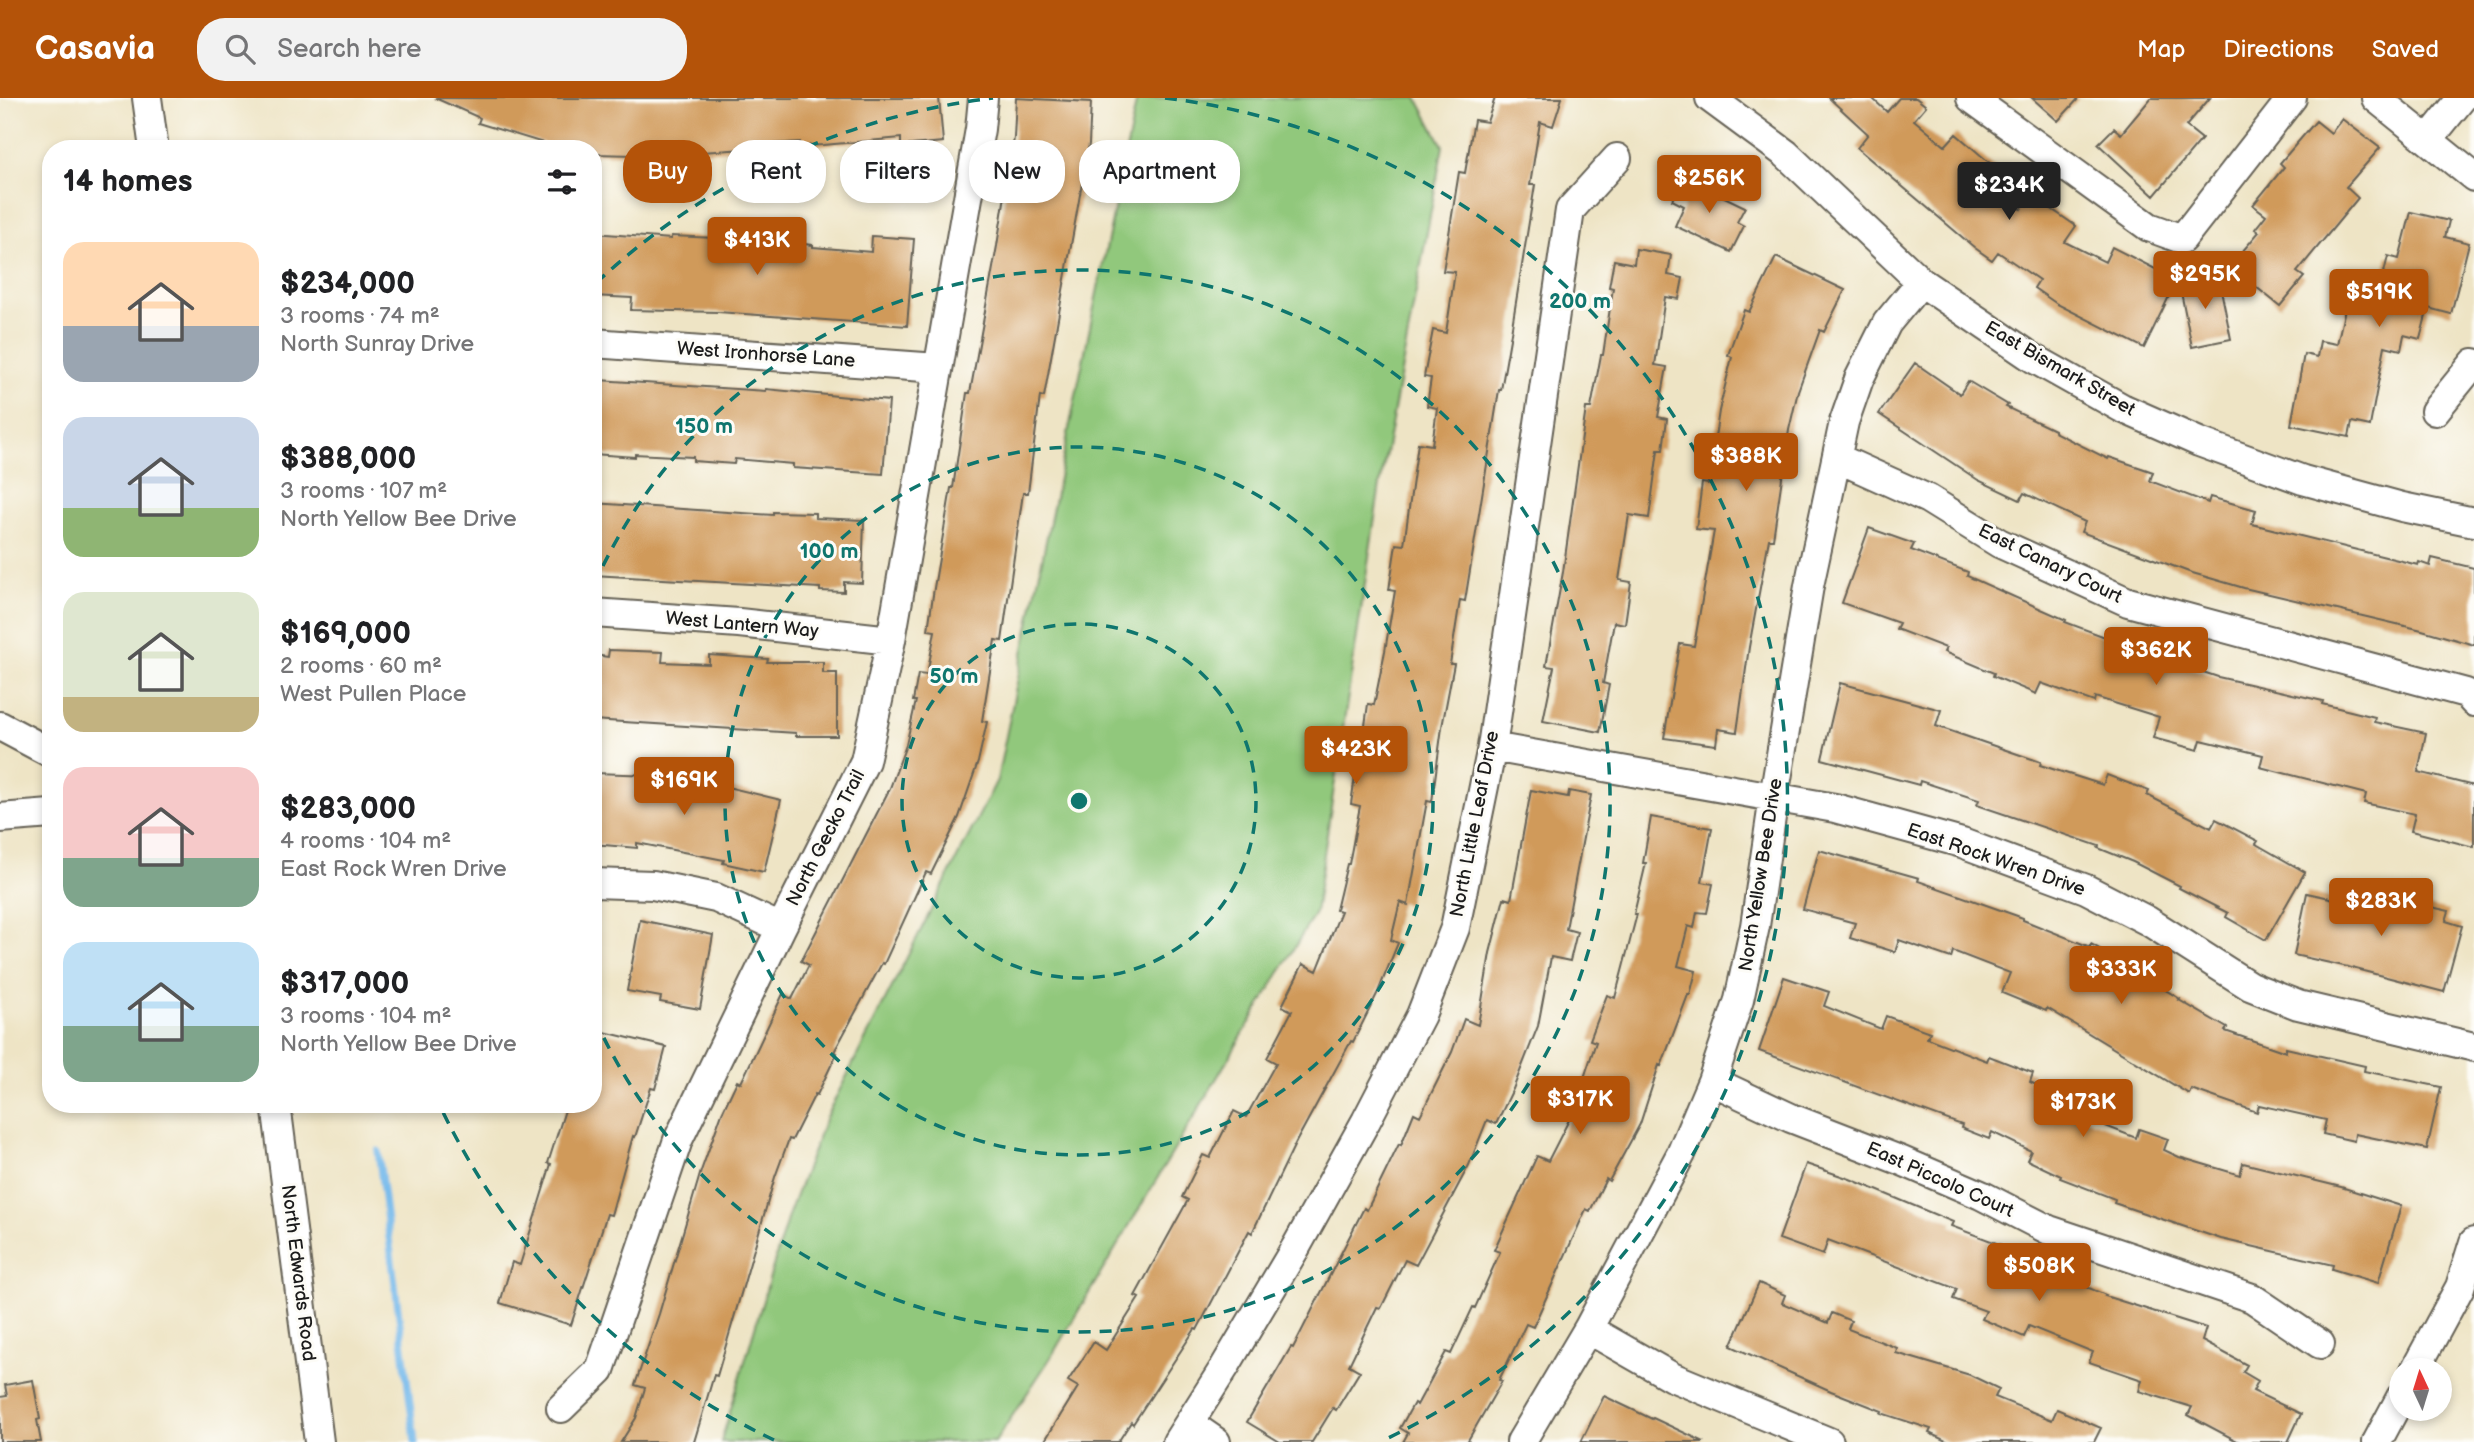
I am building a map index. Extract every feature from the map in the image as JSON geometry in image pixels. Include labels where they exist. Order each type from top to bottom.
[{"type":"street","points":[[147,98],[153,140]]},
{"type":"street","name":"North Gecko Trail","points":[[561,1408],[600,1370],[678,1140],[865,761],[891,640],[980,129],[983,98]]},
{"type":"street","name":"East Bismark Street","points":[[1710,98],[1786,154],[1921,282],[2034,358],[2122,408],[2199,442],[2304,480],[2402,507],[2474,522]]},
{"type":"street","points":[[1971,98],[2149,227],[2182,239],[2292,98]]},
{"type":"street","points":[[2376,98],[2474,177]]},
{"type":"street","points":[[2428,140],[2462,98]]},
{"type":"street","name":"North Little Leaf Drive","points":[[1183,1433],[1296,1247],[1366,1121],[1421,1015],[1455,928],[1492,747],[1570,210],[1617,158]]},
{"type":"street","name":"North Yellow Bee Drive","points":[[1521,1442],[1588,1329],[1681,1154],[1712,1081],[1739,1000],[1755,926],[1773,797],[1809,586],[1844,422],[1858,379],[1887,323],[1921,282]]},
{"type":"street","name":"West Ironhorse Lane","points":[[602,344],[939,368]]},
{"type":"street","points":[[2435,411],[2474,363]]},
{"type":"street","name":"East Canary Court","points":[[1837,458],[1928,499],[1999,542],[2128,602],[2466,692],[2474,702]]},
{"type":"street","name":"West Lantern Way","points":[[602,614],[739,623],[891,640]]},
{"type":"street","points":[[0,726],[42,748]]},
{"type":"street","name":"East Rock Wren Drive","points":[[1492,747],[1835,808],[1962,843],[2085,889],[2148,921],[2249,986],[2298,1005],[2474,1047]]},
{"type":"street","points":[[0,818],[42,815]]},
{"type":"street","points":[[602,883],[653,885],[716,898],[781,928]]},
{"type":"street","name":"East Piccolo Court","points":[[1712,1081],[1791,1118],[1981,1195],[2049,1230],[2252,1298],[2320,1344]]},
{"type":"street","name":"North Edwards Road","points":[[277,1113],[319,1442]]},
{"type":"street","points":[[2422,1358],[2460,1287],[2474,1242]]},
{"type":"street","points":[[1588,1329],[1672,1377],[1829,1442]]},
{"type":"street","points":[[2377,1442],[2389,1420]]},
{"type":"street","points":[[1183,1433],[1216,1442]]},
{"type":"green space","points":[[1137,98],[1417,98],[1443,146],[1379,491],[1315,913],[1051,1357],[995,1442],[721,1442],[788,1216],[826,1117],[997,780],[1115,203],[1240,203],[1240,140],[1128,140]]},
{"type":"building","points":[[435,98],[939,98],[943,140],[840,140],[840,143],[826,145],[826,140],[726,140],[726,150],[712,151],[712,140],[623,140],[623,155],[602,154],[602,140],[534,140],[478,123],[480,118]]},
{"type":"building","points":[[1016,98],[1091,102],[1089,140],[1079,140],[1079,200],[1044,397],[1040,396],[1028,493],[1023,493],[1002,641],[995,640],[982,721],[987,722],[978,762],[959,817],[931,874],[926,872],[884,964],[882,963],[834,1052],[837,1053],[817,1095],[815,1094],[792,1140],[789,1139],[775,1177],[717,1376],[714,1375],[694,1442],[621,1442],[636,1418],[645,1388],[635,1385],[701,1171],[722,1113],[737,1081],[741,1083],[783,994],[792,999],[809,965],[801,961],[890,788],[906,745],[916,701],[913,701],[918,674],[927,675],[935,631],[928,630],[934,588],[967,393],[970,393],[1004,203],[1065,203],[1065,140],[1014,138]]},
{"type":"building","points":[[1495,98],[1562,98],[1553,126],[1540,122],[1530,185],[1535,185],[1465,601],[1460,600],[1450,664],[1454,664],[1432,802],[1427,801],[1408,905],[1400,902],[1391,940],[1398,943],[1353,1042],[1351,1041],[1296,1142],[1252,1233],[1249,1231],[1197,1330],[1195,1329],[1133,1424],[1131,1422],[1118,1442],[1044,1442],[1078,1387],[1068,1381],[1094,1342],[1106,1350],[1139,1298],[1135,1296],[1188,1200],[1182,1197],[1203,1155],[1210,1158],[1234,1111],[1246,1117],[1276,1063],[1267,1058],[1292,1011],[1282,1006],[1303,964],[1317,971],[1341,911],[1336,910],[1349,864],[1360,806],[1351,804],[1355,776],[1358,776],[1368,704],[1374,705],[1385,651],[1395,591],[1389,590],[1396,544],[1404,545],[1418,443],[1432,445],[1437,408],[1427,406],[1431,378],[1424,377],[1433,330],[1446,333],[1455,272],[1443,271],[1459,172],[1465,173],[1474,120],[1487,122]]},
{"type":"building","points":[[1829,98],[1872,98],[1887,112],[1899,98],[1916,98],[1926,106],[1914,120],[1945,146],[1956,134],[1998,170],[1988,182],[2021,209],[2031,195],[2076,226],[2065,242],[2105,262],[2112,247],[2177,280],[2144,348],[2057,304],[2034,288],[2039,280],[1998,252],[1992,260],[1975,248],[1857,148],[1868,134]]},
{"type":"building","points":[[2032,98],[2079,98],[2058,121]]},
{"type":"building","points":[[2151,98],[2210,98],[2186,126],[2202,139],[2154,196],[2098,144],[2114,128],[2121,134]]},
{"type":"building","points":[[2342,119],[2380,148],[2346,187],[2358,198],[2297,272],[2304,277],[2280,306],[2230,266],[2259,232],[2255,229],[2266,215],[2253,205],[2284,167],[2280,163],[2316,121],[2331,133]]},
{"type":"building","points":[[1683,177],[1745,207],[1737,222],[1744,226],[1731,252],[1675,226],[1684,206],[1672,200]]},
{"type":"building","points":[[2411,212],[2449,221],[2445,237],[2469,243],[2451,314],[2428,308],[2420,339],[2404,335],[2401,350],[2385,346],[2370,426],[2352,422],[2349,437],[2291,425],[2304,354],[2317,357],[2320,341],[2337,344],[2348,296],[2377,302],[2388,256],[2399,259]]},
{"type":"building","points":[[602,234],[671,239],[671,236],[762,240],[871,252],[872,236],[914,239],[907,326],[718,312],[631,310],[632,298],[602,296]]},
{"type":"building","points":[[1636,249],[1671,255],[1668,275],[1683,278],[1679,299],[1665,297],[1655,365],[1667,367],[1658,417],[1667,419],[1663,450],[1658,450],[1649,518],[1629,515],[1619,580],[1631,582],[1625,624],[1614,622],[1603,683],[1609,685],[1600,732],[1543,721],[1554,667],[1546,666],[1563,572],[1586,408],[1591,408],[1603,355],[1613,288],[1609,287],[1614,260],[1634,264]]},
{"type":"building","points":[[1776,257],[1845,290],[1824,332],[1820,330],[1798,391],[1789,430],[1773,539],[1769,539],[1749,647],[1737,732],[1718,729],[1716,745],[1664,738],[1680,644],[1694,646],[1714,531],[1696,529],[1702,483],[1708,484],[1719,411],[1732,357],[1728,355],[1744,310],[1749,312]]},
{"type":"building","points":[[2218,275],[2231,339],[2192,347],[2179,282]]},
{"type":"building","points":[[1915,363],[1960,394],[1968,381],[2008,405],[2006,407],[2108,459],[2109,457],[2153,472],[2150,481],[2208,503],[2210,497],[2256,510],[2252,524],[2418,565],[2419,562],[2430,566],[2432,558],[2474,568],[2474,645],[2244,588],[2189,572],[2081,532],[2085,522],[2024,493],[2020,500],[1978,480],[1879,414]]},
{"type":"building","points":[[602,380],[766,389],[889,401],[883,474],[793,468],[793,464],[735,459],[734,464],[693,461],[693,457],[635,454],[635,457],[602,455]]},
{"type":"building","points":[[602,504],[773,515],[773,512],[815,513],[815,518],[864,520],[862,583],[844,582],[844,592],[820,591],[820,588],[602,576]]},
{"type":"building","points":[[1869,528],[1914,544],[1911,550],[1968,572],[1967,576],[2066,620],[2065,622],[2116,641],[2115,643],[2218,677],[2323,701],[2322,704],[2375,717],[2374,722],[2426,733],[2418,772],[2474,786],[2474,847],[2411,831],[2415,814],[2364,803],[2366,794],[2260,767],[2263,755],[2201,740],[2198,750],[2153,738],[2159,717],[2095,697],[2094,702],[2041,683],[2036,694],[1944,652],[1946,648],[1896,629],[1899,623],[1842,603]]},
{"type":"building","points":[[609,650],[663,652],[662,662],[709,664],[709,655],[768,659],[767,662],[823,662],[823,673],[837,673],[837,736],[796,736],[796,733],[602,721],[602,656],[608,657]]},
{"type":"building","points":[[1840,683],[1941,710],[1936,726],[2041,762],[2040,765],[2103,785],[2107,775],[2149,791],[2147,795],[2211,828],[2216,819],[2258,841],[2256,844],[2305,872],[2266,940],[2226,917],[2228,913],[2133,862],[2098,848],[2099,846],[1977,805],[1979,800],[1920,781],[1919,785],[1822,759]]},
{"type":"building","points":[[602,773],[685,776],[723,783],[723,786],[781,800],[764,872],[723,863],[724,860],[637,843],[637,848],[602,845]]},
{"type":"building","points":[[1531,790],[1568,797],[1569,791],[1591,795],[1566,929],[1577,932],[1570,961],[1551,957],[1538,1026],[1513,1089],[1496,1124],[1487,1120],[1469,1165],[1416,1265],[1405,1260],[1381,1308],[1377,1307],[1349,1365],[1360,1371],[1312,1442],[1280,1442],[1247,1422],[1291,1347],[1293,1348],[1364,1208],[1367,1210],[1399,1144],[1401,1145],[1414,1113],[1420,1116],[1452,1052],[1464,1019],[1478,1025],[1490,953],[1504,898],[1511,900]]},
{"type":"building","points":[[1651,817],[1712,828],[1702,882],[1713,884],[1707,913],[1697,912],[1694,928],[1688,926],[1678,966],[1696,971],[1690,995],[1661,1066],[1659,1065],[1640,1124],[1590,1211],[1586,1209],[1533,1327],[1526,1324],[1499,1380],[1502,1381],[1467,1442],[1403,1442],[1408,1433],[1400,1428],[1414,1403],[1417,1405],[1446,1352],[1451,1354],[1473,1307],[1475,1308],[1500,1252],[1494,1250],[1537,1156],[1548,1161],[1572,1114],[1596,1042],[1590,1040],[1607,995],[1615,998],[1637,914],[1634,914],[1646,863],[1643,863]]},
{"type":"building","points":[[1819,850],[1919,878],[1918,881],[2023,918],[2090,947],[2091,944],[2227,1028],[2225,1031],[2286,1052],[2286,1048],[2365,1066],[2364,1071],[2441,1087],[2427,1149],[2355,1134],[2354,1141],[2323,1134],[2326,1120],[2259,1105],[2257,1112],[2191,1089],[2189,1094],[2047,1008],[2046,1011],[2002,993],[2010,973],[1953,951],[1951,958],[1899,940],[1895,952],[1850,938],[1855,923],[1803,909]]},
{"type":"building","points":[[2365,892],[2449,911],[2446,921],[2462,926],[2444,992],[2294,955],[2307,893],[2362,905]]},
{"type":"building","points":[[640,920],[713,935],[700,1009],[660,1002],[661,997],[627,991]]},
{"type":"building","points":[[1784,977],[1829,992],[1824,1006],[1881,1029],[1886,1016],[1930,1032],[1927,1038],[1987,1061],[1989,1056],[2033,1073],[2030,1082],[2082,1107],[2077,1115],[2136,1138],[2139,1129],[2168,1139],[2164,1150],[2179,1157],[2240,1175],[2243,1163],[2341,1187],[2401,1206],[2378,1283],[2332,1269],[2333,1265],[2221,1239],[2114,1203],[2115,1199],[2060,1178],[2061,1176],[2027,1160],[2031,1151],[1992,1132],[1989,1139],[1961,1128],[1962,1125],[1759,1051]]},
{"type":"building","points":[[602,1031],[666,1047],[655,1089],[651,1088],[635,1137],[633,1136],[611,1215],[607,1214],[571,1325],[500,1303],[512,1262],[520,1265],[551,1164],[548,1163],[564,1113],[602,1113]]},
{"type":"building","points":[[1806,1164],[1850,1179],[1953,1222],[1951,1226],[2002,1245],[2001,1248],[2039,1265],[2038,1267],[2105,1296],[2206,1328],[2202,1341],[2247,1365],[2243,1372],[2258,1381],[2253,1391],[2301,1414],[2288,1442],[2239,1442],[2188,1415],[2192,1407],[2139,1391],[2142,1380],[2089,1362],[2093,1352],[2029,1326],[2024,1337],[1982,1319],[1986,1311],[1953,1299],[1957,1289],[1828,1240],[1823,1255],[1779,1239]]},
{"type":"building","points":[[1759,1283],[1785,1295],[1782,1303],[1828,1323],[1832,1313],[1851,1321],[1848,1329],[1897,1348],[1896,1353],[1970,1375],[1999,1389],[1995,1397],[2052,1420],[2057,1409],[2101,1428],[2094,1442],[1948,1442],[1929,1433],[1931,1429],[1881,1413],[1882,1411],[1731,1346]]},
{"type":"building","points":[[33,1380],[41,1442],[0,1442],[0,1397],[7,1396],[5,1385]]},
{"type":"building","points":[[1604,1396],[1652,1419],[1704,1442],[1581,1442]]},
{"type":"waterway","points":[[378,1151],[415,1442]]}]
